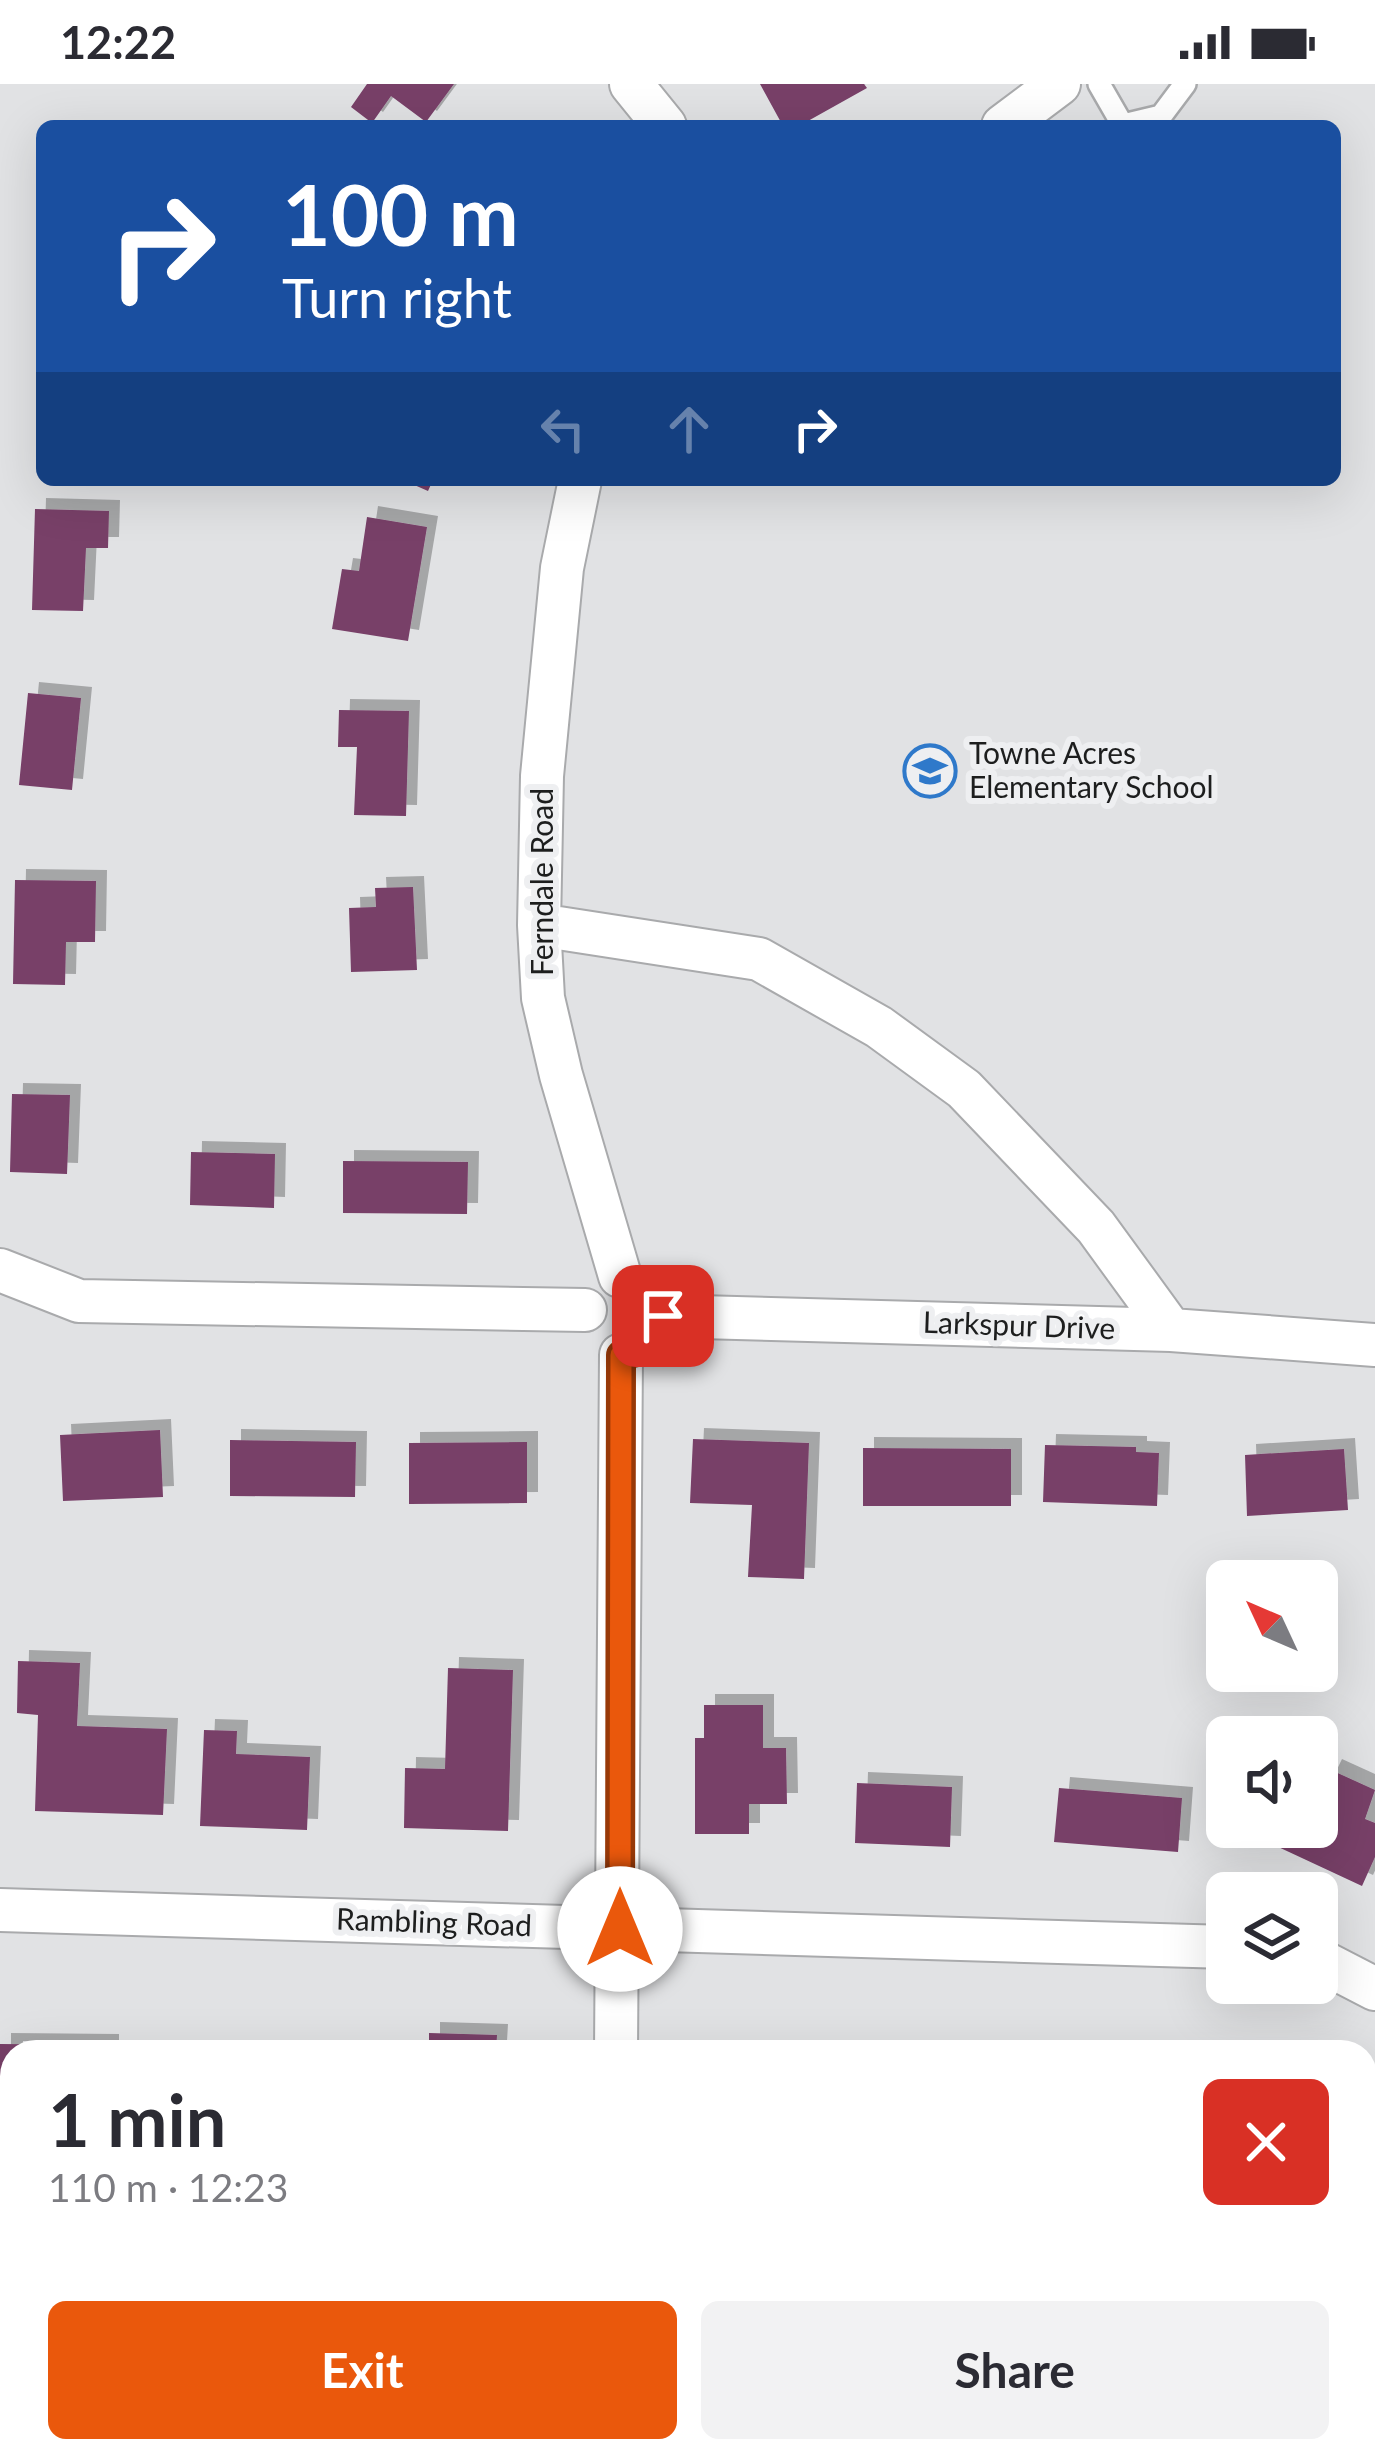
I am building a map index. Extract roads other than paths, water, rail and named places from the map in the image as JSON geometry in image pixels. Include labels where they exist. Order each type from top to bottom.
[{"type":"street","points":[[632,84],[660,120]]},
{"type":"street","points":[[1011,120],[1059,84]]},
{"type":"street","name":"Ferndale Road","points":[[579,486],[562,568],[542,776],[539,925],[543,998],[620,1276]]},
{"type":"street","points":[[539,925],[759,959],[879,1027],[964,1089],[1096,1227],[1171,1330]]},
{"type":"street","points":[[0,1270],[79,1301],[585,1310]]},
{"type":"street","points":[[620,1276],[646,1282],[662,1303],[663,1316],[662,1329],[646,1348],[621,1355],[609,1352],[590,1336],[585,1310],[596,1287],[620,1276]]},
{"type":"street","name":"Larkspur Drive","points":[[663,1316],[1171,1330],[1375,1345]]},
{"type":"street","points":[[616,2040],[621,1355]]},
{"type":"street","name":"Rambling Road","points":[[0,1910],[1206,1946]]},
{"type":"street","points":[[1338,1970],[1375,1989]]},
{"type":"lane","points":[[1099,84],[1118,120]]},
{"type":"lane","points":[[1143,120],[1161,116],[1185,84]]},
{"type":"place","name":"Towne Acres Elementary School","points":[[930,771]]}]
